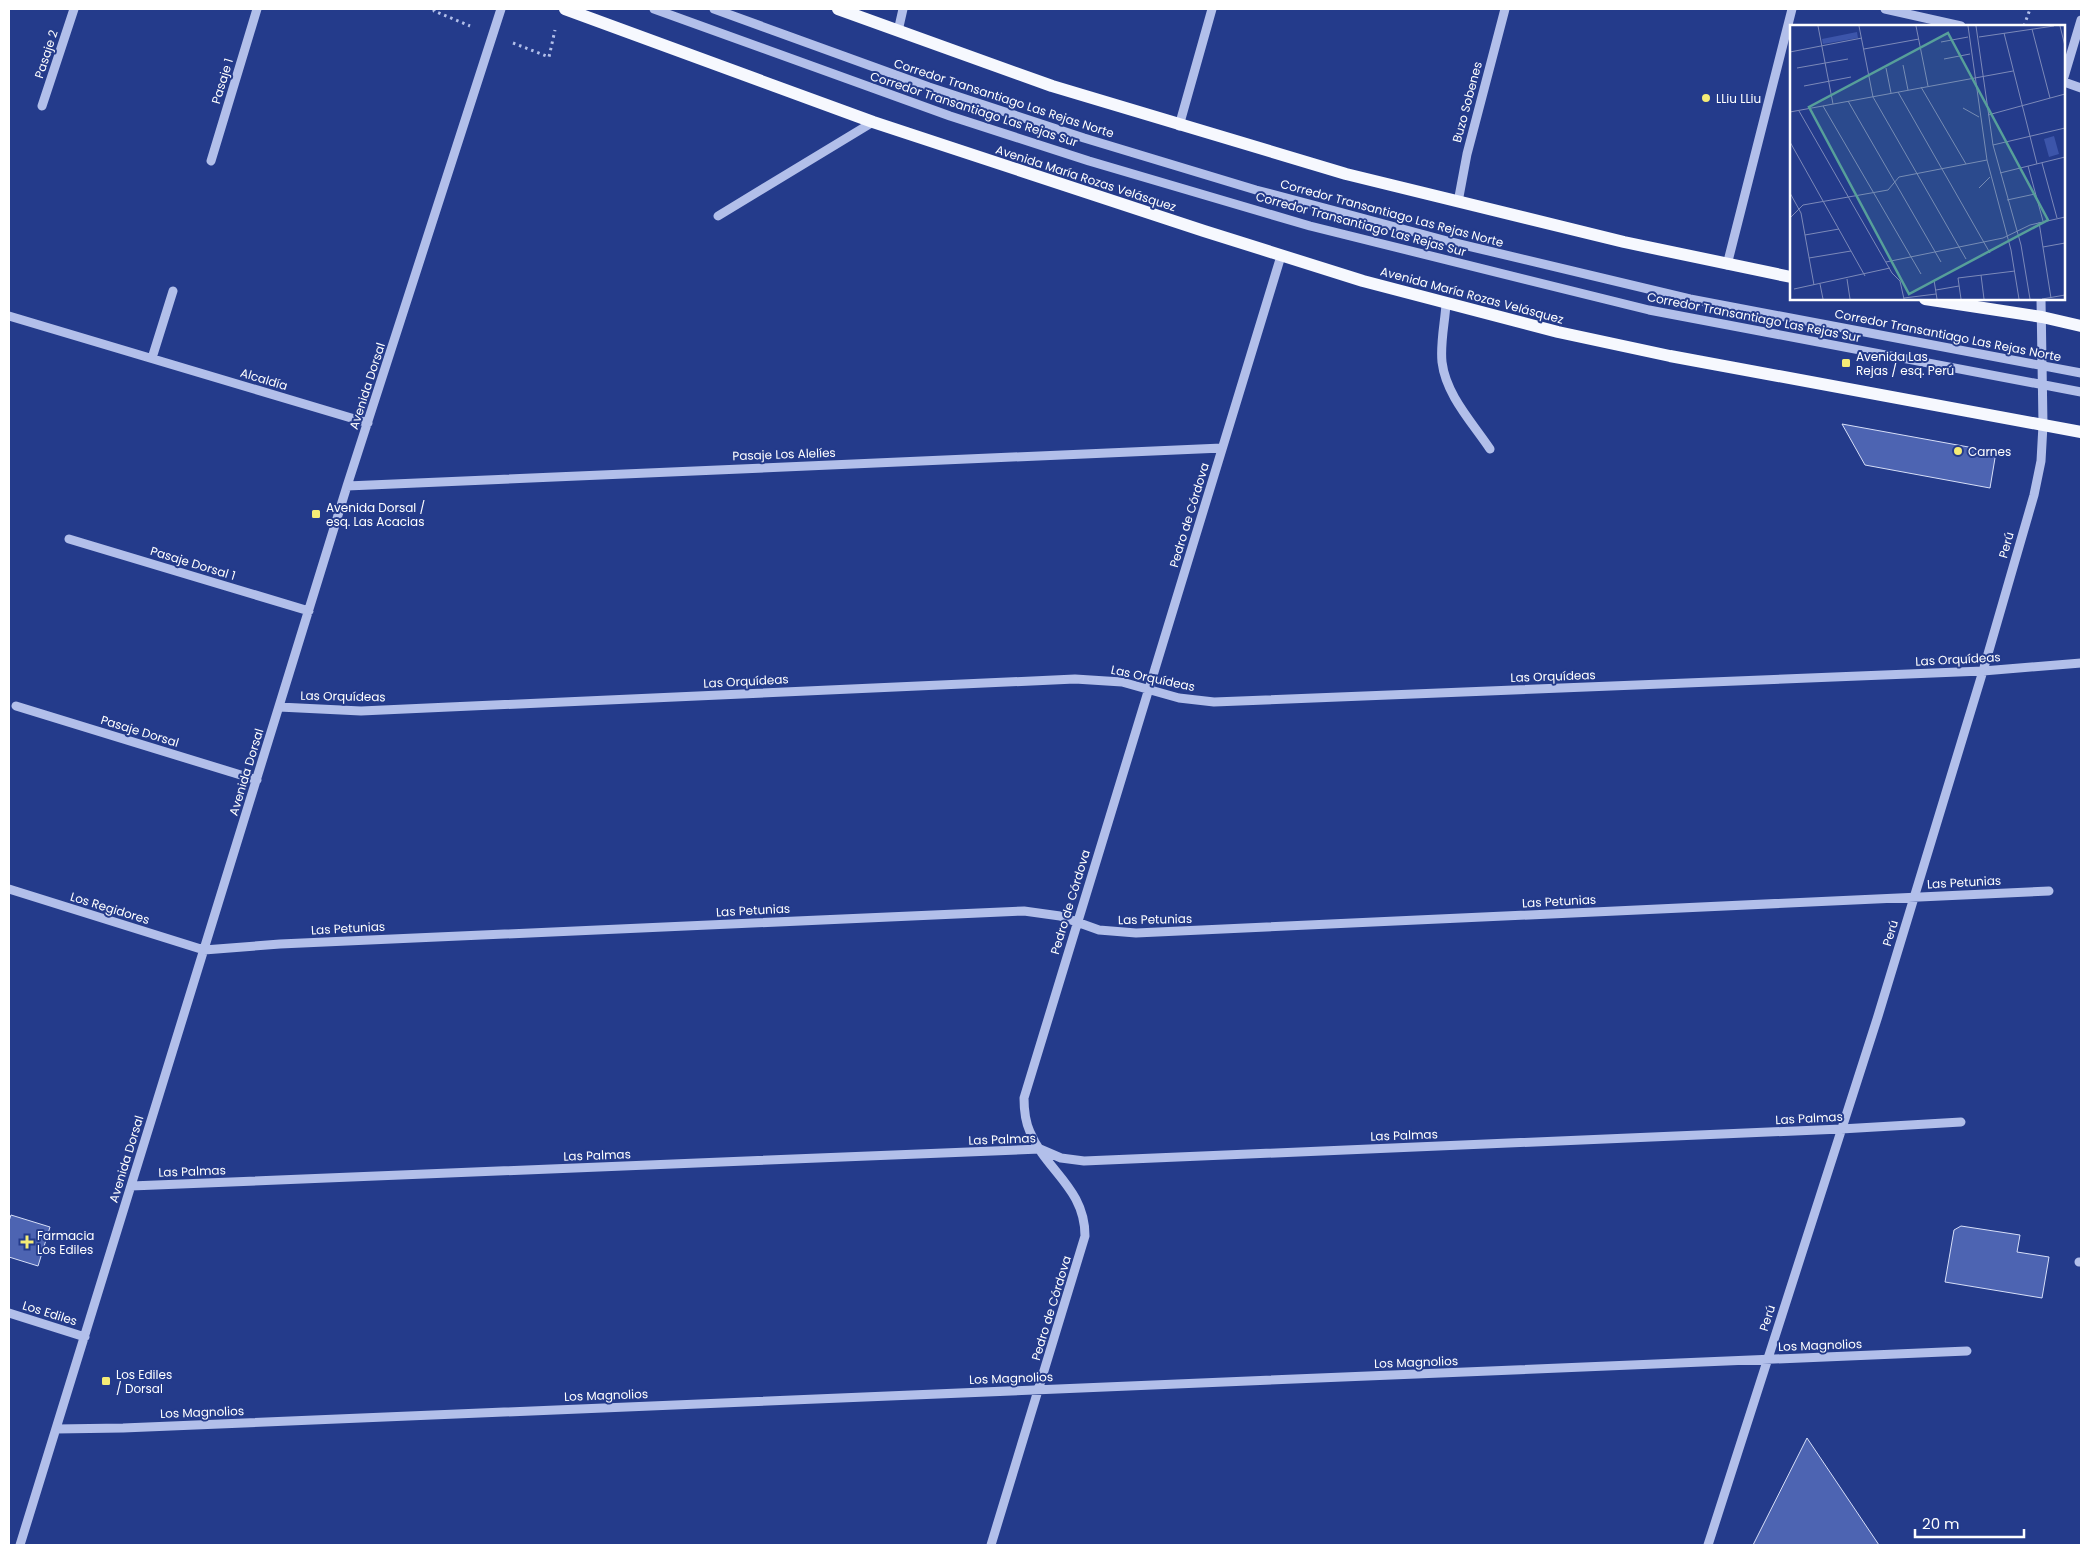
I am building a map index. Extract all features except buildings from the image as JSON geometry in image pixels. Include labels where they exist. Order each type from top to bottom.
[{"type":"main road","name":"Avenida María Rozas Velásquez","points":[[565,9],[873,122],[1281,256],[1446,304],[1558,332],[1670,356],[2081,432]]},
{"type":"main road","points":[[838,9],[1052,86],[1179,126],[1346,174],[1727,265],[1790,277]]},
{"type":"main road","points":[[1932,300],[2042,317],[2081,326]]},
{"type":"street","name":"Pasaje 2","points":[[42,106],[74,9]]},
{"type":"street","name":"Pasaje 1","points":[[210,161],[257,9]]},
{"type":"street","name":"Avenida Dorsal","points":[[20,1545],[347,486],[501,9]]},
{"type":"street","name":"Corredor Transantiago Las Rejas Sur","points":[[654,9],[950,116],[1089,161],[1310,226],[1649,310],[2081,392]]},
{"type":"street","name":"Corredor Transantiago Las Rejas Norte","points":[[714,9],[929,87],[1084,138],[1256,190],[1451,242],[1690,299],[2081,374]]},
{"type":"street","points":[[898,31],[903,9]]},
{"type":"street","points":[[1179,126],[1212,9]]},
{"type":"street","name":"Buzo Sobenes","points":[[1458,202],[1467,154],[1505,9]]},
{"type":"street","points":[[1727,265],[1792,9]]},
{"type":"street","points":[[1886,9],[1956,25]]},
{"type":"street","points":[[2065,70],[2068,51],[2081,20]]},
{"type":"street","points":[[2065,82],[2081,88]]},
{"type":"street","points":[[718,216],[873,122]]},
{"type":"street","name":"Pedro de Córdova","points":[[991,1545],[1085,1236],[1085,1222],[1081,1207],[1030,1134],[1024,1115],[1024,1098],[1281,256]]},
{"type":"street","points":[[152,358],[173,291]]},
{"type":"street","name":"Perú","points":[[1708,1545],[1914,898],[1983,672],[2038,477],[2043,425],[2041,300]]},
{"type":"street","points":[[1446,304],[1442,346],[1445,375],[1456,400],[1490,449]]},
{"type":"street","name":"Alcaldía","points":[[9,316],[368,423]]},
{"type":"street","name":"Pasaje Los Alelíes","points":[[347,486],[1222,448]]},
{"type":"street","name":"Pasaje Dorsal 1","points":[[69,539],[309,611]]},
{"type":"street","name":"Las Orquídeas","points":[[279,707],[360,711],[1075,679],[1122,682],[1179,698],[1214,702],[1983,672],[2081,663]]},
{"type":"street","name":"Pasaje Dorsal","points":[[16,706],[257,780]]},
{"type":"street","name":"Los Regidores","points":[[9,889],[204,950]]},
{"type":"street","name":"Las Petunias","points":[[204,950],[290,943],[1024,911],[1051,914],[1099,930],[1136,933],[2049,891]]},
{"type":"street","name":"Las Palmas","points":[[131,1186],[1040,1149],[1061,1158],[1084,1161],[1841,1129],[1961,1122]]},
{"type":"street","name":"Los Ediles","points":[[9,1313],[84,1337]]},
{"type":"street","name":"Los Magnolios","points":[[56,1429],[123,1428],[1968,1351]]},
{"type":"path","points":[[2024,25],[2030,9]]},
{"type":"place","name":"LLiu LLiu","points":[[1706,98]]},
{"type":"place","name":"Avenida Las Rejas / esq. Perú","points":[[1846,363]]},
{"type":"place","name":"Carnes","points":[[1958,451]]},
{"type":"place","name":"Avenida Dorsal / esq. Las Acacias","points":[[316,514]]},
{"type":"place","name":"Farmacia Los Ediles","points":[[27,1242]]},
{"type":"place","name":"Los Ediles / Dorsal","points":[[106,1381]]}]
